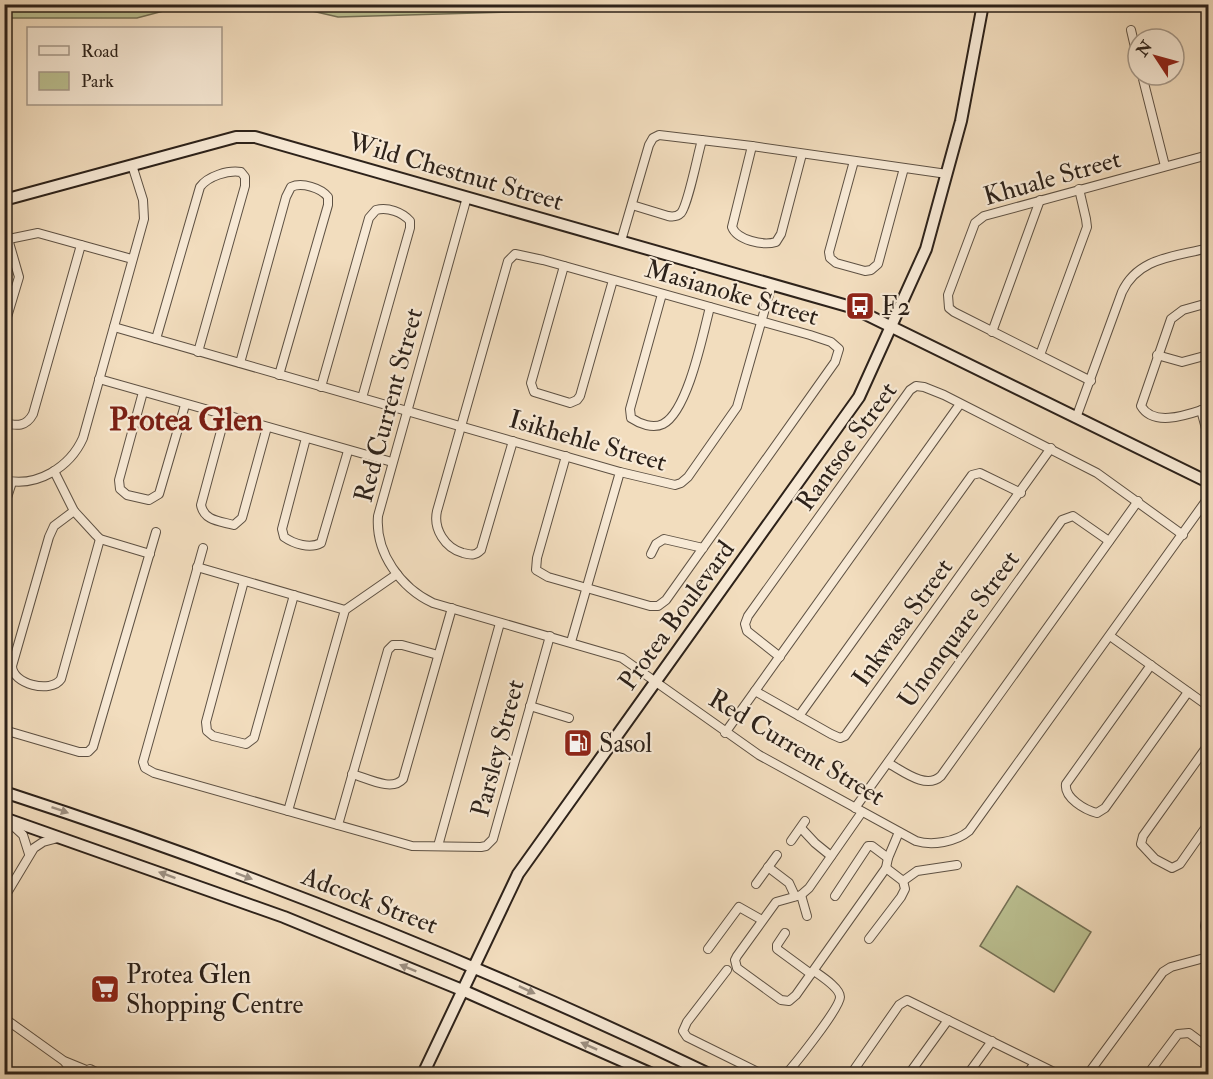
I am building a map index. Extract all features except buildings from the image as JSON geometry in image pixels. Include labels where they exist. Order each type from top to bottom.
[{"type":"street","name":"Protea Boulevard","points":[[423,1074],[518,874],[854,405],[926,249],[961,121],[983,6]]},
{"type":"street","points":[[1145,87],[1165,166]]},
{"type":"street","points":[[621,241],[646,154],[653,138],[663,135],[947,174]]},
{"type":"street","name":"Wild Chestnut Street","points":[[4,200],[229,139],[249,136],[851,307],[1209,483]]},
{"type":"street","points":[[632,205],[668,216],[674,217],[680,214],[685,204],[702,140]]},
{"type":"street","points":[[752,146],[732,227],[740,237],[765,243],[776,242],[781,234],[802,154]]},
{"type":"street","name":"Khuale Street","points":[[1091,381],[950,310],[947,304],[948,295],[978,220],[984,216],[1079,189],[1209,155]]},
{"type":"street","points":[[854,161],[829,252],[830,258],[836,262],[865,271],[871,270],[878,264],[904,168]]},
{"type":"street","points":[[4,507],[8,481],[30,481],[54,471],[69,460],[80,446],[132,259],[142,231],[144,210],[132,165]]},
{"type":"street","points":[[156,339],[200,187],[210,178],[234,171],[241,172],[245,177],[245,186],[198,352]]},
{"type":"street","points":[[240,363],[286,197],[293,186],[302,185],[322,191],[328,197],[328,205],[279,375]]},
{"type":"street","points":[[1040,355],[1087,227],[1079,189]]},
{"type":"street","name":"Red Current Street","points":[[467,197],[382,499],[377,526],[385,554],[397,574],[412,590],[426,599],[622,658],[759,755],[922,843],[932,844],[963,836],[969,831],[1209,498]]},
{"type":"street","points":[[992,332],[1040,200]]},
{"type":"street","points":[[321,387],[369,218],[376,210],[385,209],[405,216],[410,221],[410,228],[362,399]]},
{"type":"street","points":[[4,327],[7,308],[19,273],[6,239],[38,233],[132,259]]},
{"type":"street","points":[[4,423],[20,426],[28,422],[33,414],[81,245]]},
{"type":"street","points":[[1076,418],[1122,292],[1134,273],[1153,263],[1209,248]]},
{"type":"street","name":"Masianoke Street","points":[[462,426],[509,258],[515,254],[522,254],[831,342],[838,348],[839,355],[836,362],[666,600],[658,606],[650,606],[587,588]]},
{"type":"street","points":[[564,266],[531,383],[534,392],[570,403],[580,396],[613,280]]},
{"type":"street","name":"Isikhehle Street","points":[[114,327],[670,485],[681,483],[688,477],[737,407],[772,284]]},
{"type":"street","points":[[662,294],[630,409],[631,418],[645,424],[658,426],[667,421],[686,393],[710,307]]},
{"type":"street","points":[[1209,303],[1175,314],[1157,355],[1141,403],[1142,408],[1148,413],[1163,418],[1172,418],[1205,409],[1209,436]]},
{"type":"street","points":[[1157,355],[1182,362],[1209,356]]},
{"type":"street","points":[[99,379],[392,462]]},
{"type":"street","name":"Rantsoe Street","points":[[780,657],[747,631],[745,624],[748,616],[910,390],[916,386],[924,387],[960,404],[1097,473],[1183,535]]},
{"type":"street","points":[[143,392],[119,480],[120,489],[127,495],[149,500],[159,494],[185,405]]},
{"type":"street","points":[[725,733],[960,404]]},
{"type":"street","points":[[225,416],[201,505],[203,512],[209,518],[234,525],[241,520],[267,427]]},
{"type":"street","points":[[462,426],[435,519],[446,543],[457,552],[475,555],[483,547],[513,441]]},
{"type":"street","points":[[306,438],[282,529],[284,537],[290,541],[313,546],[321,543],[348,450]]},
{"type":"street","name":"Inkwasa Street","points":[[755,691],[836,737],[845,736],[1051,448]]},
{"type":"street","points":[[566,456],[535,568],[539,573],[548,577],[587,588]]},
{"type":"street","points":[[54,471],[74,511],[100,539],[150,554]]},
{"type":"street","points":[[571,642],[620,472]]},
{"type":"street","points":[[799,716],[972,475],[980,473],[1021,493]]},
{"type":"street","points":[[888,763],[926,782],[933,782],[941,776],[1138,501]]},
{"type":"street","points":[[74,511],[58,523],[49,537],[12,666],[12,672],[17,678],[49,687],[55,686],[61,679],[100,539]]},
{"type":"street","name":"Unonquare Street","points":[[812,973],[792,999],[785,1001],[737,968],[735,960],[776,902],[798,896],[809,888],[888,763],[1062,520],[1073,516],[1109,541]]},
{"type":"street","points":[[4,730],[79,752],[91,750],[95,744],[156,532]]},
{"type":"street","points":[[651,554],[656,544],[664,539],[703,548]]},
{"type":"street","points":[[203,548],[197,567],[345,609]]},
{"type":"street","name":"Parsley Street","points":[[197,567],[143,765],[154,773],[412,846],[481,847],[486,846],[493,839],[550,636]]},
{"type":"street","points":[[286,810],[345,609],[397,574]]},
{"type":"street","points":[[244,581],[206,722],[207,731],[213,736],[246,744],[254,738],[294,595]]},
{"type":"street","points":[[352,774],[391,785],[402,782],[452,608]]},
{"type":"street","points":[[438,846],[500,623]]},
{"type":"street","points":[[1110,636],[1209,706]]},
{"type":"street","points":[[338,825],[388,650],[393,645],[402,645],[438,655]]},
{"type":"street","points":[[1151,665],[1066,784],[1065,790],[1068,795],[1088,810],[1097,813],[1106,808],[1188,692]]},
{"type":"street","points":[[531,706],[569,718]]},
{"type":"street","points":[[1209,745],[1143,836],[1141,844],[1155,858],[1172,868],[1180,864],[1209,824]]},
{"type":"street","name":"Adcock Street","points":[[4,792],[223,868],[370,923],[473,966],[709,1074]]},
{"type":"street","points":[[4,818],[25,839],[29,854]]},
{"type":"street","name":"Adcock Street","points":[[4,818],[257,907],[462,990],[652,1074]]},
{"type":"street","points":[[791,841],[803,824],[815,843],[831,856]]},
{"type":"street","points":[[812,973],[886,868],[899,832]]},
{"type":"street","points":[[4,898],[29,854],[39,844],[62,837]]},
{"type":"street","points":[[835,896],[868,846],[872,846],[888,858]]},
{"type":"street","points":[[756,884],[777,855]]},
{"type":"street","points":[[903,881],[917,870],[957,865]]},
{"type":"street","points":[[768,867],[789,883],[807,916]]},
{"type":"street","points":[[869,939],[904,893],[903,881],[886,868]]},
{"type":"street","points":[[708,949],[739,907],[762,920]]},
{"type":"street","points":[[1209,910],[1205,926],[1209,942]]},
{"type":"street","points":[[785,933],[777,949],[839,994],[839,1000],[833,1012],[786,1074]]},
{"type":"street","points":[[1088,1074],[1163,972],[1171,967],[1209,957]]},
{"type":"street","points":[[727,970],[687,1022],[683,1031],[687,1037],[762,1074]]},
{"type":"street","points":[[851,1074],[894,1012],[902,1002],[907,1000],[1058,1074]]},
{"type":"street","points":[[4,1018],[82,1072],[93,1070],[100,1074]]},
{"type":"street","points":[[909,1074],[948,1020]]},
{"type":"street","points":[[1148,1074],[1174,1038],[1182,1032],[1189,1033],[1209,1047]]},
{"type":"street","points":[[968,1074],[992,1041]]},
{"type":"street","points":[[64,1061],[74,1074]]},
{"type":"street","points":[[1027,1074],[1035,1062]]},
{"type":"street","points":[[1205,1074],[1209,1070]]},
{"type":"green space","points":[[4,5],[186,5],[137,18],[5,18]]},
{"type":"green space","points":[[286,5],[741,5],[338,17]]},
{"type":"green space","points":[[1017,886],[1091,932],[1054,992],[980,946]]},
{"type":"place","name":"F2","points":[[860,306]]},
{"type":"place","name":"Sasol","points":[[578,743]]},
{"type":"place","name":"Protea Glen Shopping Centre","points":[[105,989]]},
{"type":"district","name":"Protea Glen","points":[[186,419]]}]
